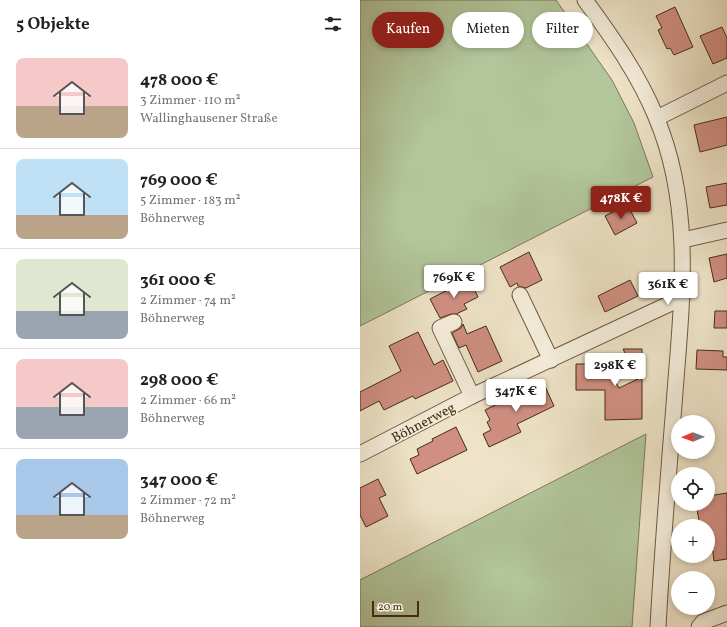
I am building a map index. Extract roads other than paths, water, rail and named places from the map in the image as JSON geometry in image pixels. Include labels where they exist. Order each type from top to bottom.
[{"type":"street","points":[[585,0],[610,34],[638,81],[657,118],[674,175],[679,202],[683,240],[682,298],[658,627]]},
{"type":"street","points":[[657,118],[727,83]]},
{"type":"street","points":[[683,240],[727,230]]},
{"type":"street","points":[[520,295],[551,360]]},
{"type":"street","name":"Böhnerweg","points":[[360,454],[472,396],[682,298]]},
{"type":"street","points":[[454,322],[440,328],[472,396]]},
{"type":"street","points":[[700,627],[704,622],[727,613]]}]
